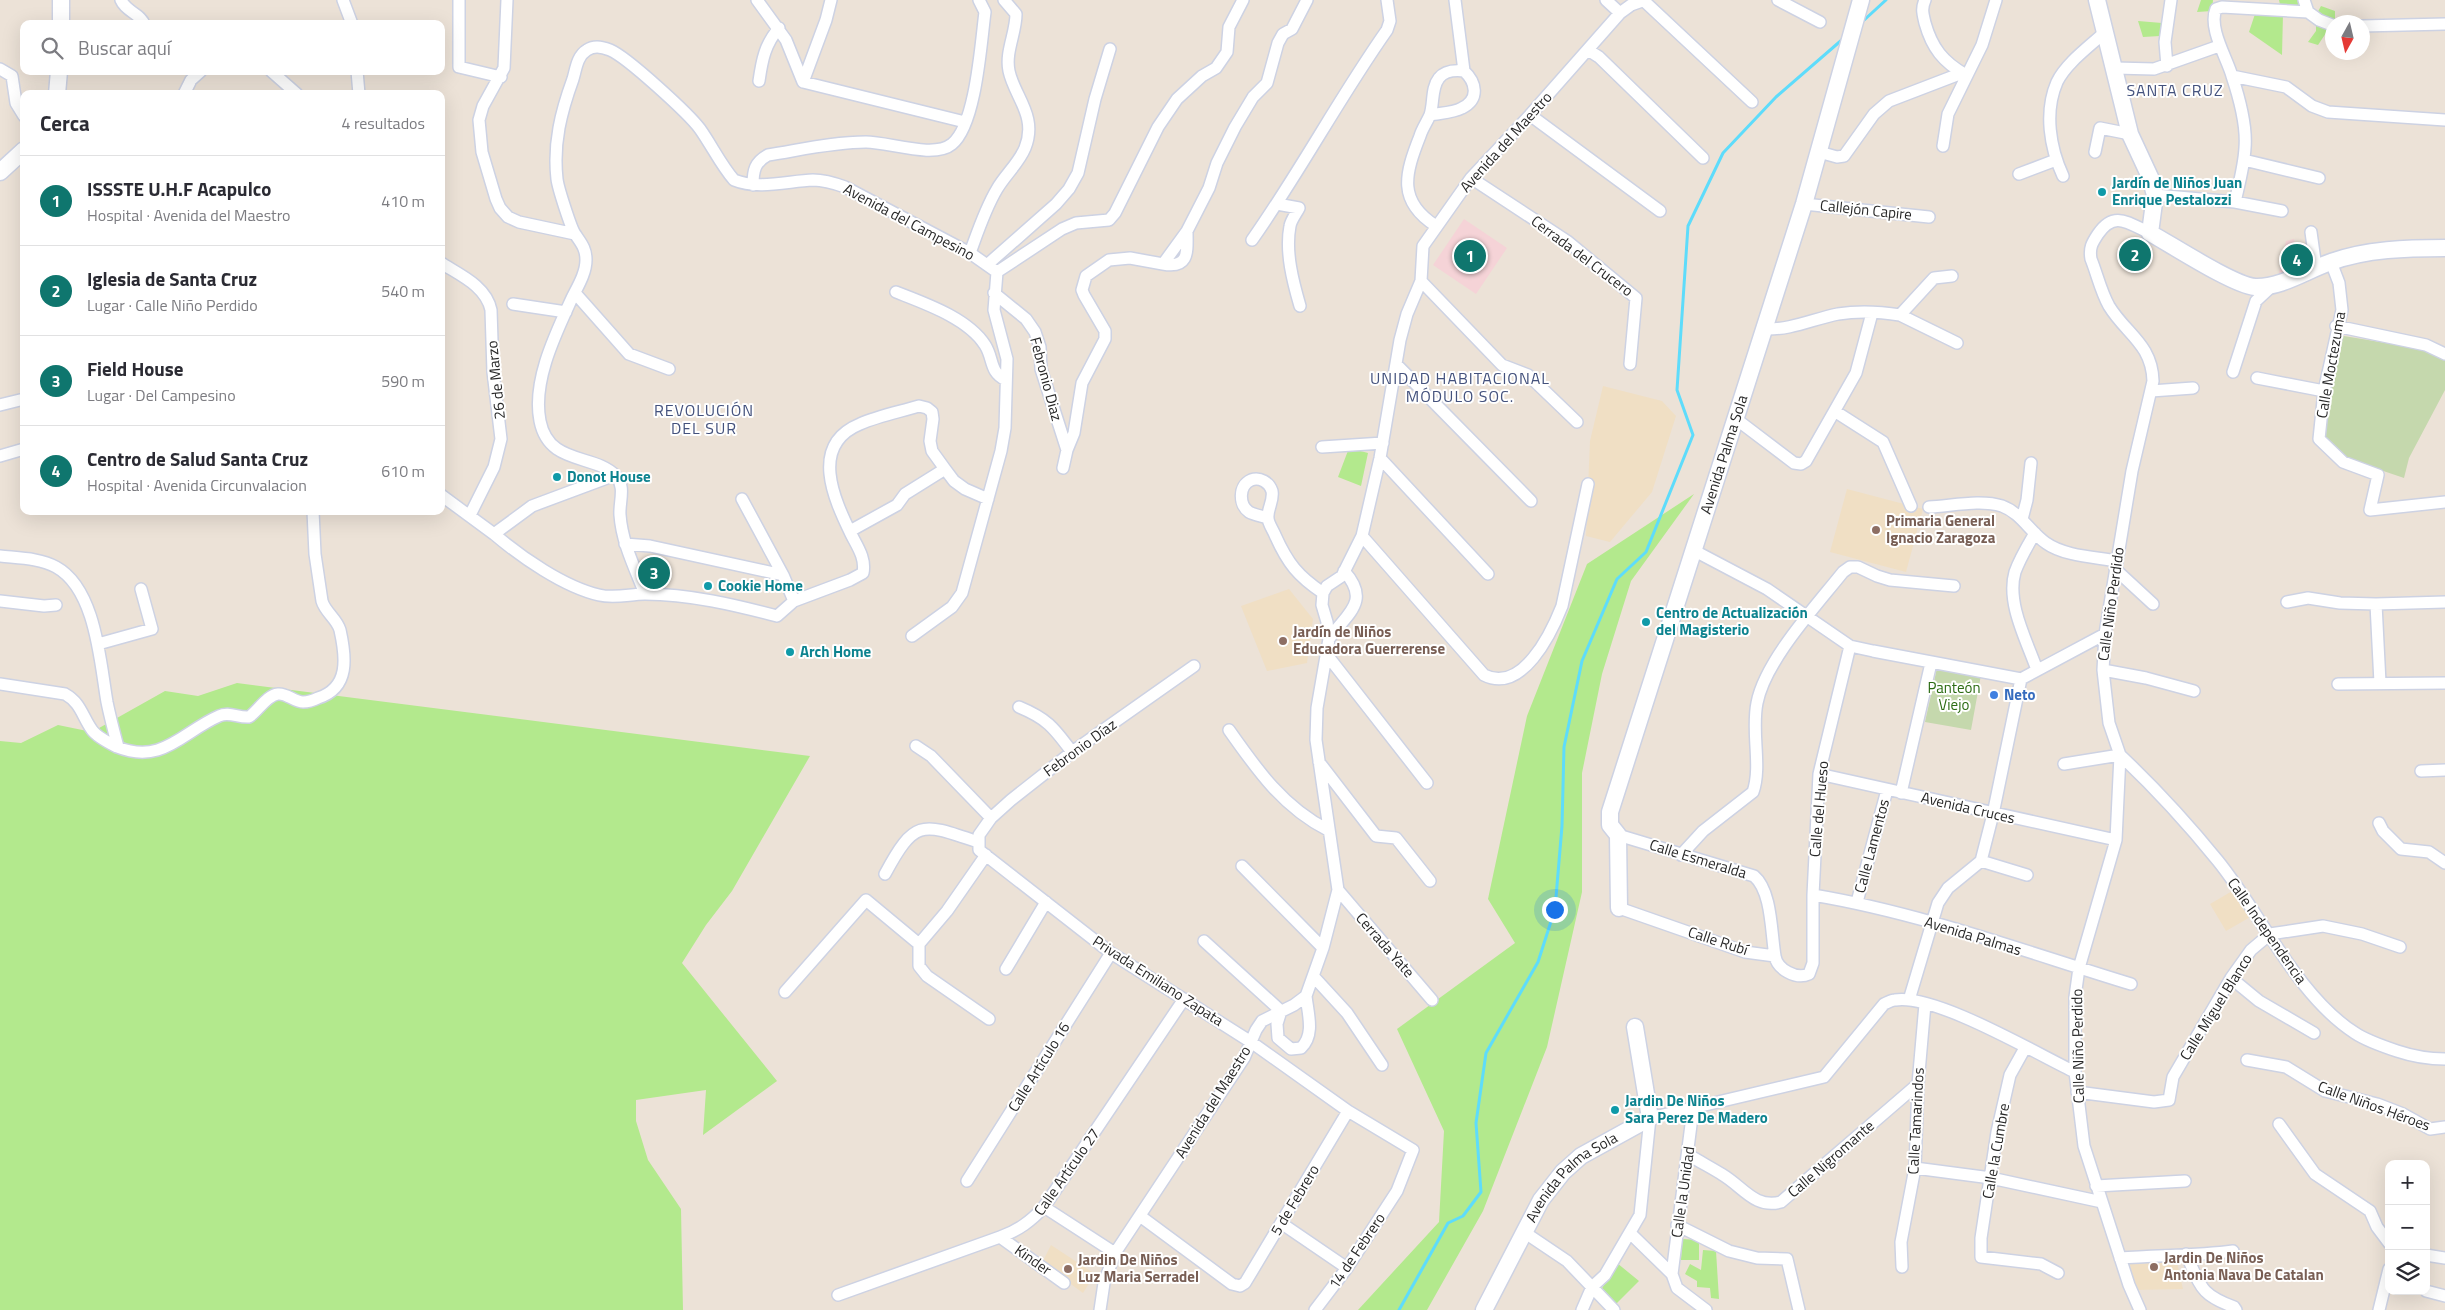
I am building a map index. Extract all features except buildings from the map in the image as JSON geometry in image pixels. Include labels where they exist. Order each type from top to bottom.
[{"type":"street","points":[[61,0],[61,20]]},
{"type":"street","points":[[121,0],[126,9],[142,20]]},
{"type":"street","points":[[343,0],[350,20]]},
{"type":"street","points":[[459,0],[459,66],[501,77]]},
{"type":"street","points":[[507,0],[504,68],[501,77],[483,106],[478,133],[482,152],[500,208],[508,217],[519,222],[575,234]]},
{"type":"street","points":[[757,0],[779,28],[803,82]]},
{"type":"street","points":[[803,82],[826,20],[831,0]]},
{"type":"street","points":[[970,253],[997,189],[1026,148],[1026,109],[1009,71],[1008,57],[1016,14],[1004,0]]},
{"type":"street","points":[[992,268],[1076,222],[1109,220],[1120,207],[1134,171],[1158,127],[1177,99],[1222,61],[1227,52],[1229,27],[1243,0]]},
{"type":"street","points":[[1063,468],[1067,450],[1074,433],[1082,383],[1105,339],[1105,331],[1082,290],[1086,276],[1109,260],[1119,257],[1173,266],[1180,264],[1188,254],[1187,231],[1209,188],[1217,164],[1235,126],[1253,97],[1267,83],[1278,43],[1283,34],[1292,30],[1307,0]]},
{"type":"street","points":[[1252,240],[1277,204],[1344,95],[1387,30],[1390,20],[1387,0]]},
{"type":"street","points":[[1430,115],[1462,108],[1470,101],[1474,92],[1472,79],[1464,71],[1455,0]]},
{"type":"street","points":[[1606,0],[1620,13]]},
{"type":"street","points":[[1644,0],[1752,102]]},
{"type":"street","name":"Avenida del Maestro","points":[[1323,593],[1344,571],[1362,536],[1380,458],[1396,364],[1407,314],[1421,281],[1424,246],[1436,226],[1471,178],[1530,115],[1620,13],[1644,0]]},
{"type":"street","points":[[1778,0],[1820,22]]},
{"type":"street","name":"Avenida Palma Sola","points":[[1619,908],[1618,835],[1610,825],[1610,812],[1804,204],[1861,0]]},
{"type":"street","points":[[1943,146],[1948,114],[1965,74],[1987,32],[1996,0]]},
{"type":"street","points":[[2097,0],[2130,134],[2150,177],[2155,195],[2150,232],[2238,282],[2255,287],[2274,285],[2324,265],[2356,255],[2445,248]]},
{"type":"street","points":[[2167,66],[2165,42],[2171,0]]},
{"type":"street","points":[[2304,0],[2308,12]]},
{"type":"street","points":[[753,185],[754,168],[759,160],[768,155],[867,142],[930,150],[952,145],[958,138],[972,103],[985,12],[981,1]]},
{"type":"street","points":[[1923,4],[1929,37],[1935,51],[1944,60],[1965,74]]},
{"type":"street","points":[[2236,202],[2244,160],[2246,133],[2232,76],[2219,46],[2214,14],[2216,9],[2222,7],[2308,12],[2325,22]]},
{"type":"street","points":[[2370,26],[2445,24]]},
{"type":"street","points":[[759,81],[764,52],[769,39],[779,28]]},
{"type":"street","points":[[2063,176],[2056,160],[2049,126],[2057,82],[2066,69],[2105,32]]},
{"type":"street","name":"Avenida del Campesino","points":[[615,475],[560,451],[550,443],[542,427],[539,410],[543,374],[550,347],[585,270],[584,245],[575,234],[557,181],[557,131],[577,61],[585,50],[595,46],[610,50],[629,62],[699,127],[734,180],[753,185],[827,181],[845,186],[970,253],[992,268]]},
{"type":"street","points":[[2115,68],[2154,69],[2167,66],[2219,46]]},
{"type":"street","points":[[912,636],[952,607],[962,593],[1006,428],[1007,359],[994,310],[992,268],[1056,204],[1074,181],[1078,173],[1094,100],[1110,49]]},
{"type":"street","points":[[1588,50],[1599,57],[1703,158]]},
{"type":"street","points":[[0,69],[12,76],[16,104],[20,110]]},
{"type":"street","points":[[1436,226],[1421,216],[1406,191],[1406,179],[1420,136],[1430,115],[1435,88],[1440,77],[1448,71],[1464,71]]},
{"type":"street","points":[[1819,152],[1837,157],[1844,156],[1874,114],[1889,101],[1965,74]]},
{"type":"street","points":[[58,90],[59,75]]},
{"type":"street","points":[[186,90],[191,80],[197,75]]},
{"type":"street","points":[[276,75],[292,90]]},
{"type":"street","points":[[358,75],[360,90]]},
{"type":"street","points":[[2232,76],[2286,87],[2312,106],[2328,112],[2445,120]]},
{"type":"street","points":[[803,82],[965,122]]},
{"type":"street","points":[[1530,115],[1660,211]]},
{"type":"street","points":[[2096,152],[2100,128],[2130,134]]},
{"type":"street","points":[[0,172],[20,154]]},
{"type":"street","points":[[2019,174],[2056,160]]},
{"type":"street","points":[[2244,160],[2319,178]]},
{"type":"street","name":"Cerrada del Crucero","points":[[1471,178],[1567,241],[1636,298],[1630,364]]},
{"type":"street","points":[[2155,195],[2236,202],[2282,210]]},
{"type":"street","points":[[1277,204],[1299,208],[1290,225],[1289,251],[1294,284],[1300,306]]},
{"type":"street","name":"Callejón Capire","points":[[1804,204],[1929,217]]},
{"type":"street","name":"Calle Niño Perdido","points":[[2140,1310],[2120,1258],[2084,1146],[2075,1072],[2075,997],[2078,968],[2116,840],[2120,756],[2109,723],[2103,670],[2105,634],[2132,470],[2151,391],[2152,371],[2143,346],[2109,306],[2090,259],[2090,251],[2100,230],[2111,220],[2125,222],[2150,232]]},
{"type":"street","name":"Calle Moctezuma","points":[[2311,232],[2324,265],[2342,296],[2342,310],[2336,326],[2324,392],[2320,440],[2343,462],[2378,475],[2370,510],[2445,502]]},
{"type":"street","name":"26 de Marzo","points":[[445,266],[484,292],[491,310],[493,372],[501,439],[494,467],[470,515]]},
{"type":"street","points":[[1900,315],[1934,278],[1952,276]]},
{"type":"street","points":[[1421,281],[1502,365],[1528,375],[1577,422]]},
{"type":"street","points":[[2233,372],[2256,301],[2274,285]]},
{"type":"street","points":[[896,292],[952,316],[986,346],[994,372],[998,377],[1006,380]]},
{"type":"street","points":[[575,293],[628,354],[668,369]]},
{"type":"street","name":"Febronio Diaz","points":[[994,293],[1026,319],[1035,332],[1040,347],[1041,369],[1067,450]]},
{"type":"street","points":[[513,304],[566,312]]},
{"type":"street","points":[[1736,420],[1794,463],[1801,464],[1806,461],[1836,412],[1857,371],[1872,313]]},
{"type":"street","points":[[1765,329],[1780,330],[1838,314],[1872,313],[1900,315],[1957,343]]},
{"type":"street","points":[[2336,326],[2426,345],[2445,354]]},
{"type":"street","points":[[1396,364],[1531,501]]},
{"type":"street","points":[[2257,378],[2324,392]]},
{"type":"street","points":[[2151,391],[2193,388]]},
{"type":"street","points":[[0,405],[20,400]]},
{"type":"street","points":[[445,498],[542,568],[575,586],[600,596],[617,597],[645,594],[688,598],[777,616],[794,601],[850,580],[863,573],[863,558],[850,531],[828,471],[829,458],[834,446],[843,435],[858,424],[919,406],[927,408],[932,412],[933,419],[930,441],[932,451],[954,481],[965,489],[988,499]]},
{"type":"street","points":[[1836,412],[1883,442],[1890,454],[1911,506]]},
{"type":"street","points":[[1322,446],[1383,443]]},
{"type":"street","points":[[0,456],[20,450]]},
{"type":"street","points":[[1380,458],[1488,574]]},
{"type":"street","points":[[2022,519],[2027,500],[2031,463]]},
{"type":"street","points":[[850,531],[896,505],[905,494],[945,469]]},
{"type":"street","points":[[494,534],[518,514],[532,506],[615,475],[622,484],[620,514],[625,544],[645,594]]},
{"type":"street","points":[[1362,536],[1484,676],[1492,680],[1501,680],[1527,666],[1543,647],[1555,624],[1562,606],[1588,484]]},
{"type":"street","points":[[742,498],[783,575],[794,601]]},
{"type":"street","points":[[1929,507],[1991,504],[2003,507],[2022,519],[2046,543],[2060,550],[2116,565],[2153,604]]},
{"type":"street","points":[[0,684],[65,694],[74,699],[92,730],[118,747],[142,752],[158,751],[172,745],[219,716],[232,714],[249,718],[272,696],[280,693],[295,701],[304,702],[327,696],[341,682],[345,671],[345,659],[340,628],[324,607],[322,601],[315,554],[313,515]]},
{"type":"street","points":[[1204,941],[1281,1011],[1277,1024],[1278,1038],[1291,1049],[1301,1048],[1307,1043],[1310,1032],[1306,996],[1314,978],[1338,890],[1316,740],[1317,708],[1329,639],[1327,622],[1322,606],[1323,593],[1304,580],[1290,564],[1268,518]]},
{"type":"street","points":[[2035,533],[2015,572],[2012,588],[2014,603],[2037,670]]},
{"type":"street","points":[[625,544],[650,546],[783,575]]},
{"type":"street","points":[[1693,550],[1767,589],[1850,646],[1931,663],[2020,679],[2105,634]]},
{"type":"street","points":[[0,556],[43,561],[65,573],[82,596],[98,644],[108,705],[118,747]]},
{"type":"street","points":[[1681,855],[1703,832],[1753,792],[1756,784],[1754,733],[1759,694],[1768,675],[1808,617],[1843,572],[1850,567],[1858,567],[1890,580],[1954,586]]},
{"type":"street","points":[[1329,639],[1339,624],[1355,608],[1354,582],[1344,571]]},
{"type":"street","points":[[98,644],[152,629],[142,588]]},
{"type":"street","points":[[2287,602],[2308,598],[2340,603],[2445,602]]},
{"type":"street","points":[[0,601],[44,606],[56,605]]},
{"type":"street","points":[[2376,604],[2380,683]]},
{"type":"street","name":"Calle del Hueso","points":[[1775,956],[1776,964],[1782,969],[1799,976],[1809,974],[1813,963],[1813,895],[1819,774],[1850,646]]},
{"type":"street","points":[[1327,655],[1427,783]]},
{"type":"street","name":"Calle Lamentos","points":[[1901,793],[1931,663]]},
{"type":"street","name":"Febronio Díaz","points":[[978,842],[979,835],[991,818],[1072,752],[1194,666]]},
{"type":"street","points":[[2103,670],[2146,678],[2194,691]]},
{"type":"street","points":[[1909,1000],[1938,903],[1948,888],[1980,861],[1993,814],[2020,679]]},
{"type":"street","points":[[2338,684],[2445,684]]},
{"type":"street","points":[[1020,707],[1041,716],[1052,725],[1072,752]]},
{"type":"street","points":[[1229,730],[1258,771],[1290,806],[1306,820],[1328,830]]},
{"type":"street","points":[[916,746],[931,756],[991,818]]},
{"type":"street","points":[[2064,764],[2120,756]]},
{"type":"street","name":"Calle Independencia","points":[[2120,756],[2143,777],[2218,861],[2304,984],[2326,1008],[2354,1032],[2380,1045],[2411,1055],[2445,1059]]},
{"type":"street","points":[[1318,760],[1376,836],[1396,838],[1430,881]]},
{"type":"street","points":[[2421,771],[2445,770]]},
{"type":"street","name":"Avenida Cruces","points":[[1819,774],[2116,840]]},
{"type":"street","name":"Calle Lamentos","points":[[1856,902],[1887,790]]},
{"type":"street","points":[[2379,823],[2383,831],[2402,849],[2429,852],[2445,862]]},
{"type":"street","points":[[885,874],[899,848],[921,829],[934,828],[978,842]]},
{"type":"street","name":"Calle Esmeralda","points":[[1618,835],[1754,876],[1762,883],[1766,893],[1775,956]]},
{"type":"street","name":"Privada Emiliano Zapata","points":[[978,842],[979,850],[986,856],[1111,953],[1251,1042],[1348,1111]]},
{"type":"street","points":[[986,856],[947,911],[919,944],[919,966],[927,976],[989,1019]]},
{"type":"street","points":[[1980,861],[2027,876]]},
{"type":"street","points":[[1242,866],[1323,948]]},
{"type":"street","name":"Cerrada Yate","points":[[1338,890],[1432,1000]]},
{"type":"street","name":"Avenida Palmas","points":[[1813,895],[1856,902],[2131,984]]},
{"type":"street","points":[[785,992],[866,900],[919,944]]},
{"type":"street","points":[[1006,969],[1046,902]]},
{"type":"street","name":"Calle Rubí","points":[[1619,908],[1745,952],[1775,956]]},
{"type":"street","points":[[2270,934],[2323,926],[2362,934],[2400,947]]},
{"type":"street","name":"Calle Miguel Blanco","points":[[2077,1092],[2154,1102],[2169,1100],[2173,1077],[2231,978],[2251,950],[2270,934]]},
{"type":"street","name":"Calle Artículo 16","points":[[967,1181],[1111,953]]},
{"type":"street","points":[[1314,978],[1347,1013],[1382,1065]]},
{"type":"street","points":[[2231,978],[2259,1001],[2314,1033]]},
{"type":"street","name":"Avenida del Maestro","points":[[1100,1310],[1104,1283],[1114,1254],[1244,1058],[1262,1021],[1294,1005],[1306,996]]},
{"type":"street","name":"Calle Artículo 27","points":[[838,1295],[1019,1230],[1044,1207],[1184,999]]},
{"type":"street","points":[[1640,1124],[1824,1077],[1884,1004],[1895,1000],[1909,1000],[1961,1015],[2075,1072]]},
{"type":"street","name":"Calle Tamarindos","points":[[1902,1267],[1902,1242],[1915,1168],[1918,1084],[1925,1004]]},
{"type":"street","points":[[1582,1310],[1592,1287],[1605,1275],[1640,1216],[1644,1195],[1635,1027]]},
{"type":"street","name":"Calle la Cumbre","points":[[2025,1048],[2010,1075],[1997,1132],[1981,1238],[1981,1257],[2041,1264],[2058,1273]]},
{"type":"street","name":"Calle Niños Héroes","points":[[2247,1060],[2286,1067],[2325,1091],[2377,1104],[2403,1114],[2430,1129],[2445,1127]]},
{"type":"street","name":"Calle Nigromante","points":[[1688,1155],[1725,1176],[1748,1196],[1760,1202],[1772,1204],[1781,1202],[1918,1084]]},
{"type":"street","name":"Calle la Unidad","points":[[1672,1274],[1693,1109]]},
{"type":"street","name":"14 de Febrero","points":[[1314,1310],[1347,1268],[1397,1191],[1413,1150],[1348,1111]]},
{"type":"street","name":"5 de Febrero","points":[[1140,1216],[1232,1284],[1240,1286],[1245,1283],[1348,1111]]},
{"type":"street","name":"Avenida Palma Sola","points":[[1484,1310],[1541,1200],[1563,1172],[1581,1156],[1640,1124]]},
{"type":"street","points":[[2279,1124],[2315,1174],[2370,1211],[2377,1227],[2385,1238]]},
{"type":"street","points":[[1915,1168],[1990,1178],[2102,1202]]},
{"type":"street","points":[[2096,1186],[2185,1181]]},
{"type":"street","points":[[1044,1207],[1114,1254]]},
{"type":"street","points":[[1281,1223],[1347,1268]]},
{"type":"street","points":[[1677,1224],[1729,1250],[1757,1258],[1787,1259],[1799,1310]]},
{"type":"street","points":[[1524,1232],[1567,1261],[1614,1310]]},
{"type":"street","points":[[1630,1233],[1672,1274],[1677,1288],[1706,1310]]},
{"type":"street","name":"Kinder","points":[[1000,1237],[1064,1283]]},
{"type":"street","points":[[2120,1258],[2186,1254],[2202,1255],[2233,1251]]},
{"type":"street","points":[[2186,1254],[2203,1289],[2212,1299],[2234,1306],[2236,1310]]},
{"type":"street","points":[[2430,1256],[2445,1258]]},
{"type":"street","points":[[2379,1310],[2385,1291]]},
{"type":"street","points":[[2430,1292],[2445,1296]]},
{"type":"shaded area","points":[[1464,219],[1507,248],[1476,294],[1433,265]]},
{"type":"shaded area","points":[[2294,239],[2297,252],[2311,253],[2314,266],[2279,273],[2286,241]]},
{"type":"shaded area","points":[[1603,386],[1662,401],[1676,416],[1652,492],[1610,542],[1586,536],[1590,441]]},
{"type":"shaded area","name":"Primaria General Ignacio Zaragoza","points":[[1847,489],[1923,509],[1906,572],[1830,552]]},
{"type":"shaded area","name":"Jardín de Niños Educadora Guerrerense","points":[[1289,589],[1313,619],[1307,663],[1267,671],[1241,606]]},
{"type":"shaded area","points":[[2234,890],[2252,916],[2226,931],[2210,904]]},
{"type":"shaded area","name":"Jardin De Niños Luz Maria Serradel","points":[[1051,1245],[1095,1274],[1083,1293],[1042,1263]]},
{"type":"shaded area","name":"Jardin De Niños Antonia Nava De Catalan","points":[[2176,1258],[2183,1289],[2135,1290],[2129,1260]]},
{"type":"green space","points":[[2201,0],[2213,0],[2212,11],[2197,12]]},
{"type":"green space","points":[[2279,0],[2299,0],[2301,6],[2281,9]]},
{"type":"green space","points":[[2321,6],[2335,11],[2335,15],[2325,15],[2325,20],[2315,17]]},
{"type":"green space","points":[[2255,14],[2283,14],[2282,55],[2249,32]]},
{"type":"green space","points":[[2138,21],[2162,23],[2160,36],[2143,37]]},
{"type":"green space","points":[[2316,22],[2325,28],[2325,34],[2318,45],[2308,42],[2316,31]]},
{"type":"green space","points":[[2338,335],[2422,349],[2445,360],[2445,390],[2409,458],[2404,478],[2348,459],[2324,436],[2327,390]]},
{"type":"green space","points":[[1349,448],[1368,453],[1361,486],[1338,477]]},
{"type":"green space","points":[[1694,494],[1631,581],[1602,674],[1582,773],[1582,892],[1547,1047],[1483,1211],[1427,1310],[1358,1310],[1439,1222],[1444,1131],[1397,1029],[1515,943],[1488,899],[1527,716],[1587,564]]},
{"type":"green space","name":"Panteón Viejo","points":[[1937,668],[1981,675],[1971,730],[1925,722]]},
{"type":"green space","points":[[237,683],[810,756],[732,891],[706,925],[682,963],[777,1081],[703,1135],[706,1090],[636,1100],[636,1121],[648,1160],[681,1209],[683,1310],[0,1310],[0,741],[21,743],[58,725],[92,732],[165,691],[198,696]]},
{"type":"green space","points":[[1682,1239],[1699,1240],[1699,1260],[1681,1260]]},
{"type":"green space","points":[[1703,1250],[1716,1251],[1719,1299],[1711,1298],[1710,1288],[1697,1287],[1697,1281],[1685,1274],[1690,1264],[1701,1270]]},
{"type":"green space","points":[[1617,1263],[1639,1281],[1615,1305],[1601,1290]]},
{"type":"waterway","points":[[1862,22],[1886,0]]},
{"type":"waterway","points":[[1399,1310],[1448,1223],[1463,1216],[1481,1192],[1476,1123],[1486,1053],[1538,962],[1555,909],[1562,826],[1564,747],[1582,661],[1617,579],[1646,552],[1693,435],[1677,390],[1688,226],[1723,153],[1776,97],[1844,38]]},
{"type":"place","name":"Jardín de Niños Juan Enrique Pestalozzi","points":[[2102,192]]},
{"type":"place","name":"Iglesia de Santa Cruz","points":[[2135,255]]},
{"type":"place","name":"ISSSTE U.H.F Acapulco","points":[[1470,256]]},
{"type":"place","name":"Centro de Salud Santa Cruz","points":[[2297,260]]},
{"type":"place","name":"Donot House","points":[[557,477]]},
{"type":"place","name":"Primaria General Ignacio Zaragoza","points":[[1876,530]]},
{"type":"place","name":"Field House","points":[[654,573]]},
{"type":"place","name":"Cookie Home","points":[[708,586]]},
{"type":"place","name":"Centro de Actualización del Magisterio","points":[[1646,622]]},
{"type":"place","name":"Jardín de Niños Educadora Guerrerense","points":[[1283,641]]},
{"type":"place","name":"Arch Home","points":[[790,652]]},
{"type":"place","name":"Neto","points":[[1994,695]]},
{"type":"place","name":"Jardin De Niños Sara Perez De Madero","points":[[1615,1110]]},
{"type":"place","name":"Jardin De Niños Antonia Nava De Catalan","points":[[2154,1267]]},
{"type":"place","name":"Jardin De Niños Luz Maria Serradel","points":[[1068,1269]]},
{"type":"district","name":"SANTA CRUZ","points":[[2175,90]]},
{"type":"district","name":"UNIDAD HABITACIONAL MÓDULO SOC.","points":[[1460,387]]},
{"type":"district","name":"REVOLUCIÓN DEL SUR","points":[[704,419]]}]
